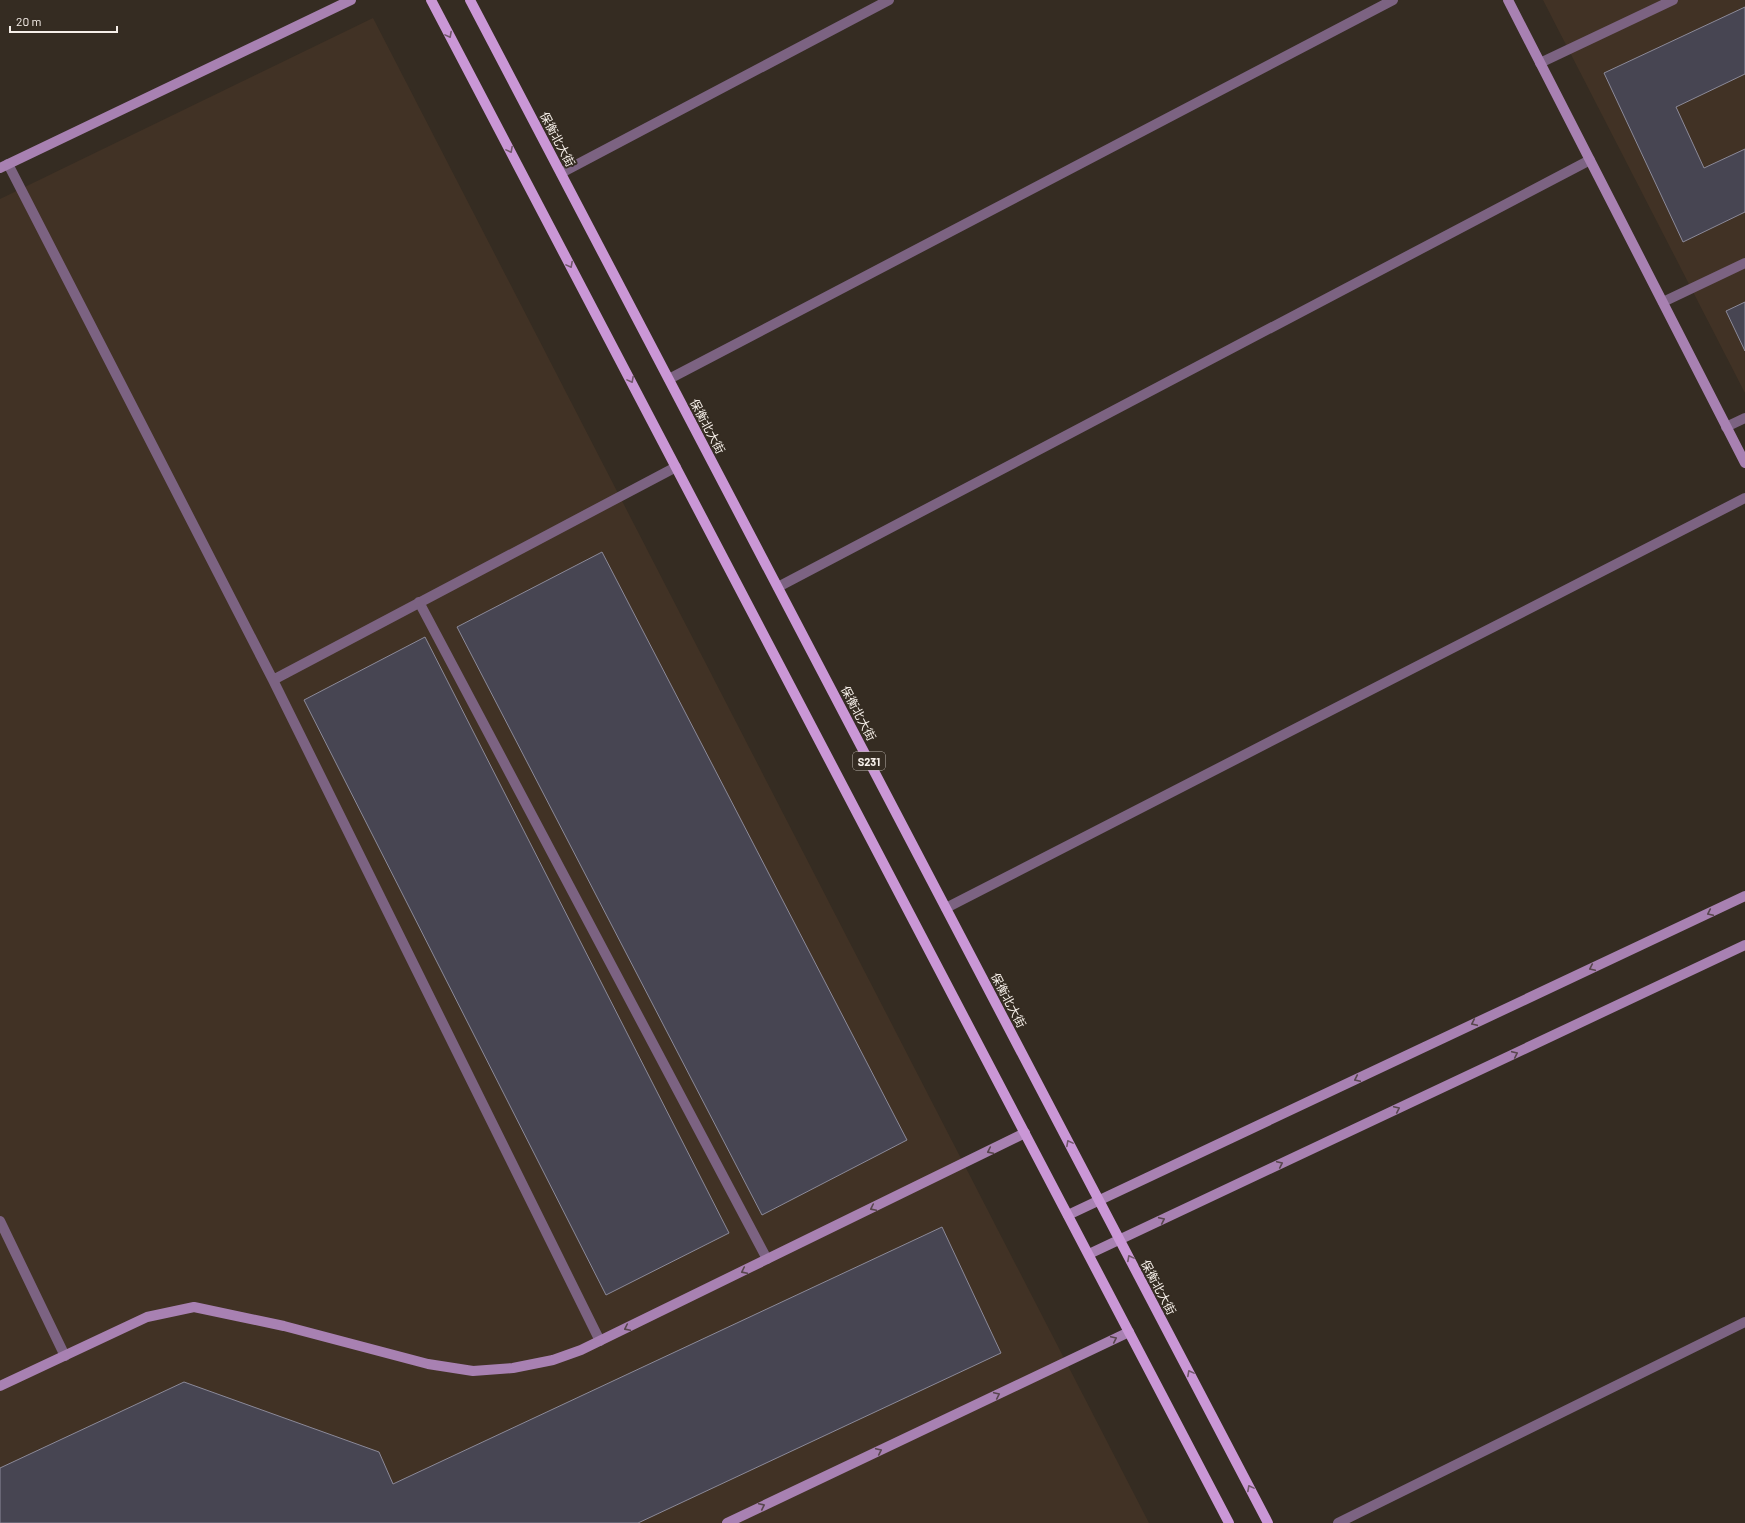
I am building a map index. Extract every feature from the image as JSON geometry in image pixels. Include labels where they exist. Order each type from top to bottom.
[{"type":"main road","name":"S231","points":[[431,0],[1229,1523]]},
{"type":"main road","name":"保衡北大街","points":[[470,0],[1268,1523]]},
{"type":"street","points":[[351,0],[4,166],[273,680],[600,1341]]},
{"type":"street","points":[[561,173],[889,0]]},
{"type":"street","points":[[669,379],[1393,0]]},
{"type":"street","points":[[1508,0],[1745,463]]},
{"type":"street","points":[[1540,62],[1673,0]]},
{"type":"street","points":[[778,587],[1590,160]]},
{"type":"street","points":[[1663,302],[1745,263]]},
{"type":"street","points":[[1726,427],[1745,418]]},
{"type":"street","points":[[273,680],[676,467]]},
{"type":"street","points":[[946,908],[1745,498]]},
{"type":"street","points":[[419,602],[767,1259]]},
{"type":"street","points":[[1068,1215],[1745,896]]},
{"type":"street","points":[[1089,1254],[1745,946]]},
{"type":"street","points":[[0,1386],[148,1317],[194,1307],[284,1326],[428,1364],[473,1371],[513,1368],[553,1360],[581,1350],[600,1341],[1025,1134]]},
{"type":"street","points":[[0,1221],[66,1356]]},
{"type":"street","points":[[1338,1523],[1745,1322]]},
{"type":"street","points":[[726,1523],[1129,1332]]},
{"type":"shaded area","points":[[1543,0],[1745,0],[1745,393]]},
{"type":"shaded area","points":[[373,18],[1149,1523],[0,1523],[0,199]]},
{"type":"building","points":[[1745,7],[1745,74],[1676,107],[1704,168],[1745,149],[1745,212],[1683,242],[1604,73]]},
{"type":"building","points":[[1745,302],[1745,351],[1726,311]]},
{"type":"building","points":[[602,552],[907,1140],[762,1215],[457,627]]},
{"type":"building","points":[[425,637],[729,1233],[606,1295],[304,700]]},
{"type":"building","points":[[942,1227],[1001,1353],[638,1523],[0,1523],[0,1468],[184,1382],[379,1452],[393,1484]]}]
